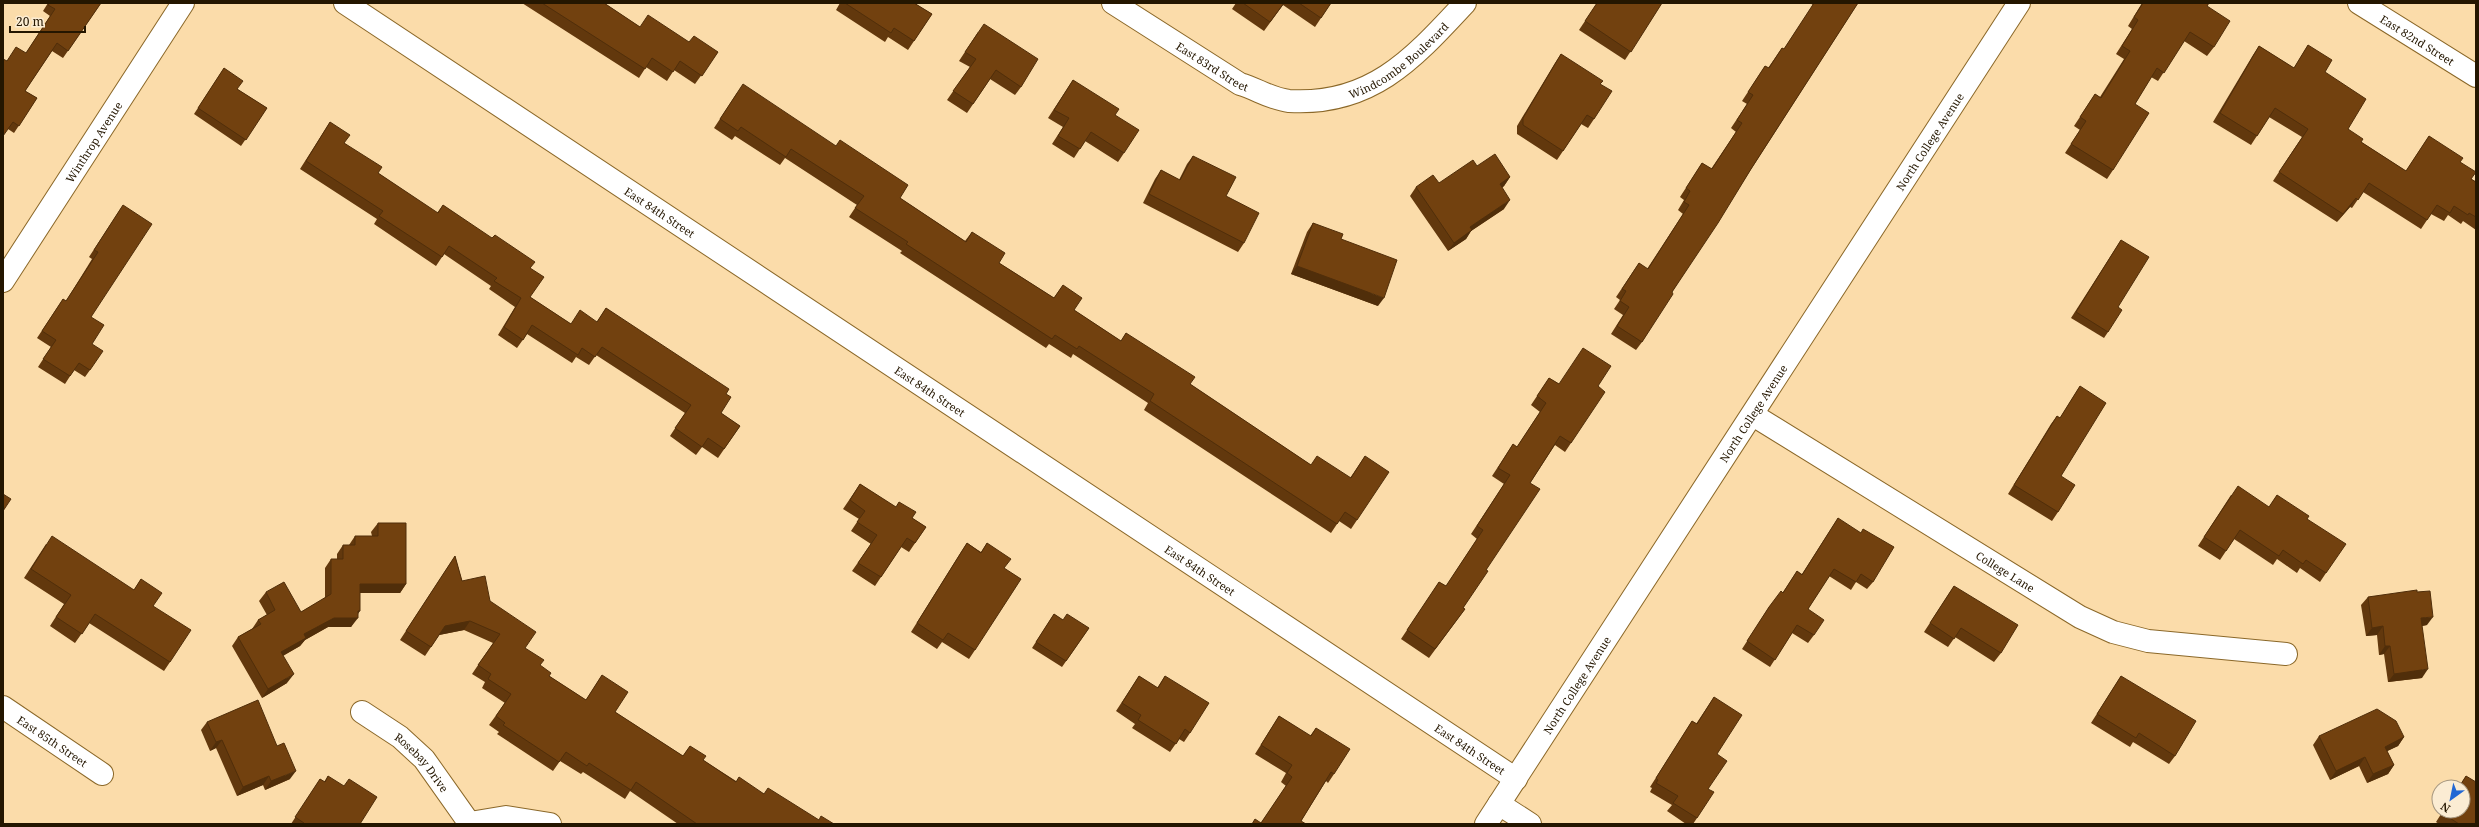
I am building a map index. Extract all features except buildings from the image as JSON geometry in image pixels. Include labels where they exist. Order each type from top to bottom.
[{"type":"street","name":"Winthrop Avenue","points":[[3,281],[183,3]]},
{"type":"street","name":"East 84th Street","points":[[345,3],[1516,779]]},
{"type":"street","name":"East 83rd Street","points":[[1113,3],[1240,84],[1263,95],[1300,102],[1322,100]]},
{"type":"street","name":"Windcombe Boulevard","points":[[1322,100],[1334,100],[1362,91],[1391,74],[1465,3]]},
{"type":"street","name":"North College Avenue","points":[[1486,824],[1753,415],[2019,3]]},
{"type":"street","name":"East 82nd Street","points":[[2359,3],[2476,76]]},
{"type":"street","name":"College Lane","points":[[1753,415],[2080,617],[2113,632],[2148,642],[2286,654]]},
{"type":"street","name":"East 85th Street","points":[[3,707],[102,774]]},
{"type":"street","name":"Rosebay Drive","points":[[362,712],[400,736],[424,759],[470,823]]},
{"type":"street","points":[[1499,804],[1530,824]]},
{"type":"street","points":[[470,823],[506,817],[550,824]]}]
